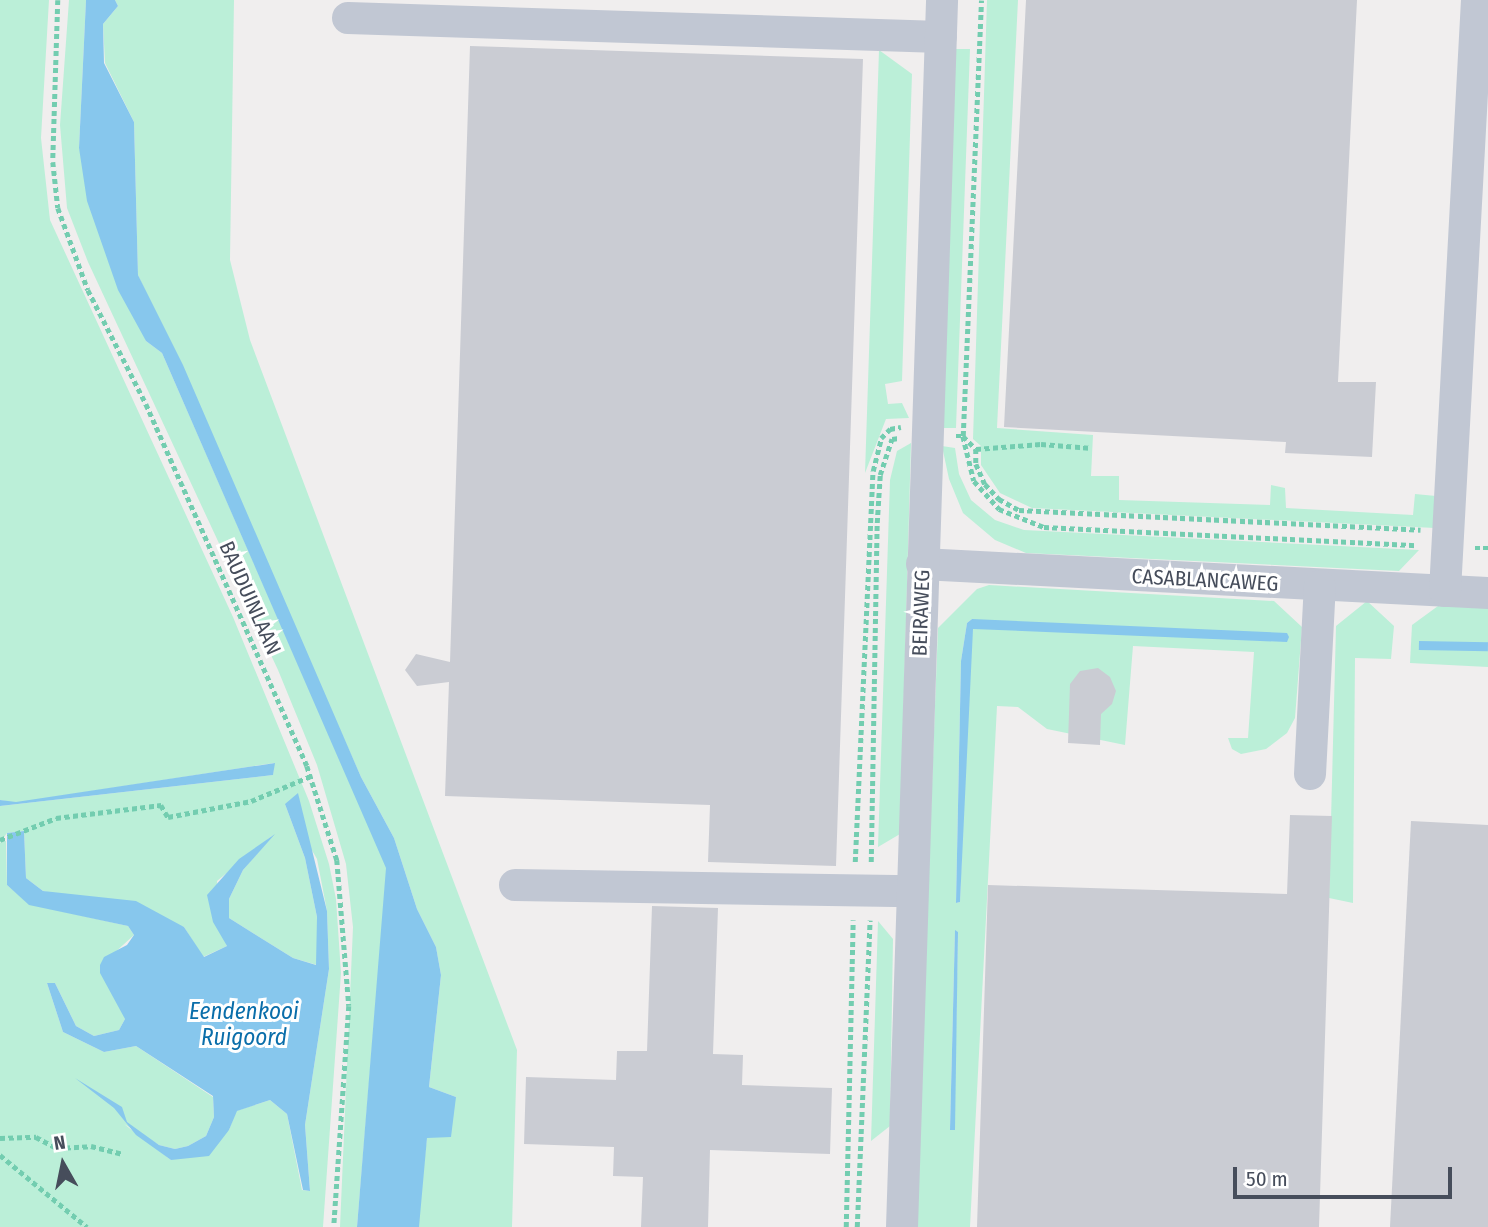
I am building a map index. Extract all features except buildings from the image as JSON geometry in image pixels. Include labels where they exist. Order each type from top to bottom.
[{"type":"street","name":"BEIRAWEG","points":[[902,1227],[942,0]]},
{"type":"street","points":[[1445,591],[1477,0]]},
{"type":"street","points":[[348,18],[941,37]]},
{"type":"street","name":"CASABLANCAWEG","points":[[922,564],[1488,593]]},
{"type":"street","points":[[1310,774],[1320,586]]},
{"type":"street","points":[[515,884],[912,891]]},
{"type":"path","name":"BAUDUINLAAN","points":[[58,0],[53,162],[58,208],[88,290],[146,404],[311,776],[337,860],[348,993],[334,1227]]},
{"type":"path","points":[[981,0],[963,436],[974,481],[999,509],[1044,527],[1448,539]]},
{"type":"path","points":[[846,1227],[880,475],[892,439],[963,436]]},
{"type":"path","points":[[1092,448],[1041,444],[976,449],[976,464],[999,499],[1019,510],[1448,539],[1488,548]]},
{"type":"path","points":[[857,1227],[862,890],[873,471]]},
{"type":"path","points":[[0,840],[56,818],[161,806],[168,817],[251,801],[311,776]]},
{"type":"path","points":[[0,1138],[36,1137],[57,1148],[91,1146],[122,1154]]},
{"type":"path","points":[[0,1156],[87,1227]]},
{"type":"green space","points":[[0,0],[49,0],[41,138],[50,220],[233,617],[309,801],[329,864],[336,899],[341,973],[323,1227],[0,1227],[0,843],[0,806],[273,775],[274,763],[15,803],[0,800]],"holes":[[[285,804],[317,859],[327,911],[329,969],[305,1125],[310,1191],[302,1190],[287,1114],[270,1100],[236,1111],[229,1130],[171,1160],[124,1124],[159,1145],[175,1149],[188,1146],[206,1136],[214,1117],[213,1097],[136,1046],[104,1052],[63,1032],[47,983],[55,983],[76,1026],[94,1036],[119,1030],[125,1019],[112,955],[134,935],[128,926],[29,904],[7,885],[6,841],[0,843],[7,833],[24,831],[26,878],[43,891],[184,927],[203,957],[227,946],[222,935],[217,881],[273,835],[243,870],[229,899],[229,918],[293,958],[317,965],[317,917],[305,858]]]},
{"type":"green space","points":[[69,0],[86,0],[79,148],[146,341],[162,353],[387,868],[357,1227],[340,1227],[353,927],[346,864],[317,765],[278,670],[88,262],[67,208],[60,125]]},
{"type":"green space","points":[[115,0],[234,0],[230,260],[250,340],[517,1050],[512,1227],[417,1227],[427,1137],[456,1097],[429,1087],[441,975],[436,947],[417,909],[394,838],[361,777],[138,275],[134,122],[105,63],[103,24],[118,6]]},
{"type":"green space","points":[[987,0],[1018,0],[997,428],[1093,435],[1091,476],[1119,476],[1119,500],[1270,505],[1271,485],[1285,488],[1286,508],[1413,515],[1415,494],[1436,496],[1435,528],[1032,508],[1000,493],[981,465],[981,446],[973,439]]},
{"type":"green space","points":[[952,49],[970,49],[956,428],[941,428]]},
{"type":"green space","points":[[879,50],[912,74],[902,381],[885,384],[888,404],[902,403],[909,418],[886,419],[865,473]]},
{"type":"green space","points":[[911,443],[900,834],[878,847],[890,480],[897,451]]},
{"type":"green space","points":[[942,446],[955,448],[959,474],[971,500],[995,520],[1024,530],[1419,550],[1399,571],[1026,553],[995,540],[963,513],[949,479]]},
{"type":"green space","points":[[989,585],[1274,601],[1302,627],[1295,718],[1287,733],[1266,749],[1241,754],[1232,749],[1228,738],[1248,738],[1254,652],[1133,646],[1125,745],[1047,729],[1018,707],[997,706],[970,1227],[915,1227],[938,628],[977,589]],"holes":[[[972,619],[983,627],[973,629],[969,642],[960,902],[956,903],[961,661],[967,623]],[[955,931],[958,932],[954,1130],[950,1129]]]},
{"type":"green space","points":[[1367,601],[1394,626],[1391,659],[1355,658],[1353,903],[1329,898],[1336,626]]},
{"type":"green space","points":[[1438,606],[1488,608],[1488,667],[1410,663],[1412,625]]},
{"type":"green space","points":[[878,921],[893,939],[890,1126],[871,1141]]},
{"type":"water","points":[[86,0],[115,0],[118,6],[103,24],[104,63],[134,122],[138,275],[183,365],[361,777],[394,838],[417,909],[436,947],[441,975],[429,1087],[456,1097],[451,1137],[427,1138],[419,1227],[357,1227],[386,868],[162,353],[146,341],[118,290],[87,201],[79,148]]},
{"type":"water","points":[[972,619],[1287,633],[1289,637],[1287,642],[973,629],[960,902],[956,903],[961,661],[967,623]]},
{"type":"water","points":[[1419,641],[1488,642],[1488,651],[1419,650]]},
{"type":"water","points":[[275,763],[273,775],[0,806],[0,800],[16,802]]},
{"type":"water","name":"Eendenkooi Ruigoord","points":[[298,793],[327,911],[329,969],[305,1125],[310,1191],[303,1190],[287,1114],[270,1100],[237,1111],[229,1130],[209,1156],[171,1160],[136,1135],[114,1108],[75,1078],[122,1107],[127,1122],[159,1145],[175,1149],[188,1146],[206,1136],[214,1117],[213,1096],[136,1046],[104,1052],[63,1032],[47,983],[55,983],[76,1026],[94,1036],[119,1030],[125,1019],[100,973],[100,965],[104,957],[127,945],[134,935],[128,926],[29,905],[7,885],[7,833],[24,831],[26,878],[43,891],[136,901],[184,927],[204,957],[227,946],[213,922],[207,895],[239,859],[275,834],[243,870],[229,899],[229,918],[293,958],[316,965],[317,917],[305,858],[285,804]]},
{"type":"water","points":[[955,930],[958,932],[955,1130],[950,1130]]}]
